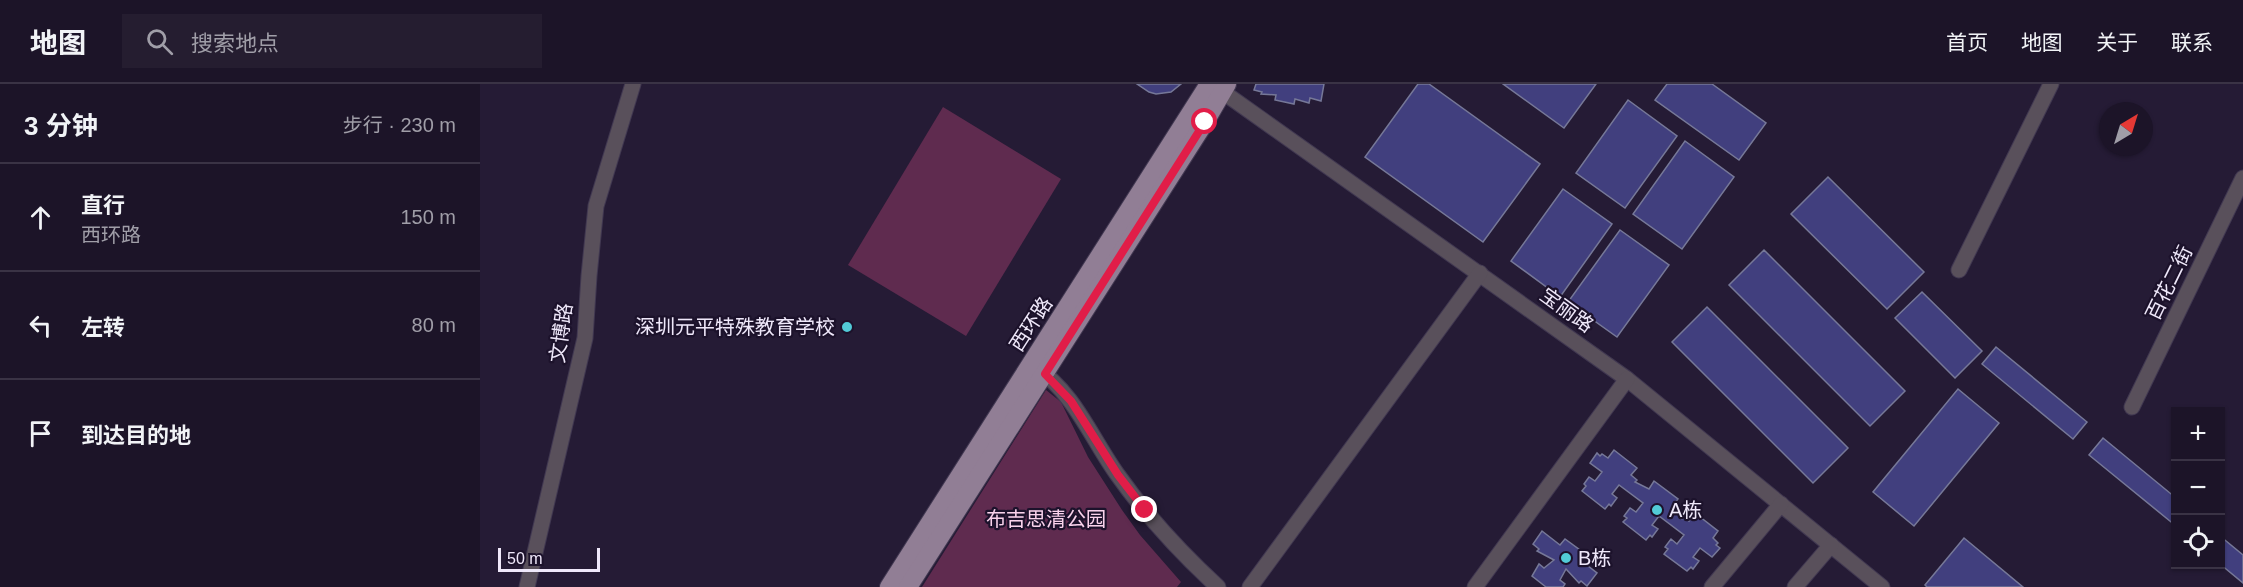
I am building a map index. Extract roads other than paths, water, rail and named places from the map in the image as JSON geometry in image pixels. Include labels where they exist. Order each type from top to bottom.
[{"type":"main road","name":"西环路","points":[[889,587],[1038,369],[1219,86]]},
{"type":"main road","name":"西环路","points":[[908,587],[1038,369]]},
{"type":"street","name":"文博路","points":[[527,587],[585,338],[596,206],[633,84]]},
{"type":"street","points":[[1959,270],[2051,84]]},
{"type":"street","name":"宝丽路","points":[[1219,86],[1627,379],[1882,587]]},
{"type":"street","name":"百花二街","points":[[2132,407],[2243,178]]},
{"type":"street","points":[[1250,587],[1480,273]]},
{"type":"street","points":[[1038,369],[1071,401],[1118,475],[1145,510],[1218,587]]},
{"type":"street","points":[[1475,587],[1627,379]]},
{"type":"street","points":[[1712,587],[1781,504]]},
{"type":"street","points":[[1795,587],[1831,544]]},
{"type":"place","name":"深圳元平特殊教育学校","points":[[847,327]]},
{"type":"place","name":"A栋","points":[[1657,510]]},
{"type":"place","name":"B栋","points":[[1566,558]]},
{"type":"park label","name":"布吉思清公园","points":[[1046,519]]}]
